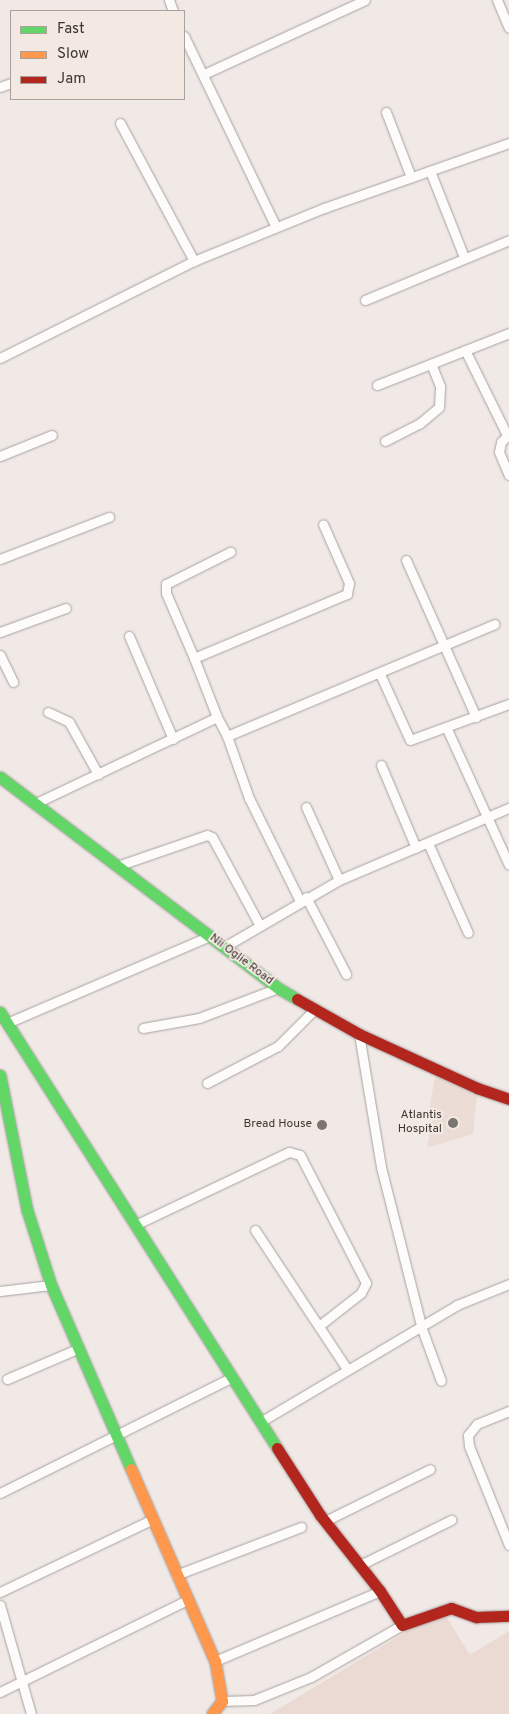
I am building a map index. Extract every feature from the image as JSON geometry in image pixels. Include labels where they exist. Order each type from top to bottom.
[{"type":"street","points":[[204,74],[364,0]]},
{"type":"street","points":[[497,0],[509,28]]},
{"type":"street","points":[[185,38],[276,227]]},
{"type":"street","points":[[386,112],[411,177]]},
{"type":"street","points":[[120,123],[194,261]]},
{"type":"street","points":[[0,358],[194,261],[276,227],[509,143]]},
{"type":"street","points":[[430,171],[464,257]]},
{"type":"street","points":[[365,300],[464,257],[509,240]]},
{"type":"street","points":[[377,385],[509,333]]},
{"type":"street","points":[[465,350],[508,434],[499,452],[509,475]]},
{"type":"street","points":[[385,441],[419,424],[439,406],[440,386],[431,364]]},
{"type":"street","points":[[0,456],[52,434]]},
{"type":"street","points":[[0,559],[109,517]]},
{"type":"street","points":[[194,658],[348,594],[348,583],[323,524]]},
{"type":"street","points":[[230,552],[166,584],[166,592],[217,717],[227,736],[249,798],[346,974]]},
{"type":"street","points":[[406,560],[476,717]]},
{"type":"street","points":[[0,632],[66,608]]},
{"type":"street","points":[[227,736],[446,647],[495,624]]},
{"type":"street","points":[[129,636],[173,739]]},
{"type":"street","points":[[0,655],[13,682]]},
{"type":"street","points":[[380,674],[410,740],[509,704]]},
{"type":"street","points":[[48,712],[69,722],[98,774]]},
{"type":"street","points":[[36,803],[217,717]]},
{"type":"street","points":[[447,728],[509,866]]},
{"type":"street","points":[[381,765],[416,848]]},
{"type":"street","name":"Nii Oglie Road","points":[[0,777],[120,866],[278,988],[359,1034],[477,1088],[509,1099]]},
{"type":"street","points":[[306,807],[339,880]]},
{"type":"street","points":[[224,947],[259,924],[339,880],[509,808]]},
{"type":"street","points":[[120,866],[207,835],[212,837],[259,924]]},
{"type":"street","points":[[428,843],[468,933]]},
{"type":"street","points":[[7,1023],[210,936]]},
{"type":"street","points":[[143,1028],[199,1018],[240,1005],[278,988]]},
{"type":"street","points":[[207,1083],[278,1046],[314,1010]]},
{"type":"street","points":[[0,1012],[324,1520],[380,1591],[402,1625]]},
{"type":"street","points":[[359,1034],[381,1167],[422,1328],[441,1381]]},
{"type":"street","points":[[0,1075],[27,1210],[51,1285],[151,1520],[215,1661],[222,1701],[212,1714]]},
{"type":"street","points":[[135,1225],[289,1152],[300,1155],[366,1283],[362,1293],[320,1325]]},
{"type":"street","points":[[255,1230],[320,1325],[346,1369]]},
{"type":"street","points":[[260,1422],[346,1369],[422,1328],[457,1305],[509,1284]]},
{"type":"street","points":[[0,1291],[51,1285]]},
{"type":"street","points":[[7,1380],[78,1348]]},
{"type":"street","points":[[0,1493],[232,1378]]},
{"type":"street","points":[[509,1411],[477,1424],[468,1435],[469,1446],[509,1545]]},
{"type":"street","points":[[324,1520],[430,1469]]},
{"type":"street","points":[[0,1592],[151,1520]]},
{"type":"street","points":[[360,1565],[451,1520]]},
{"type":"street","points":[[176,1575],[301,1527]]},
{"type":"street","points":[[215,1661],[380,1591]]},
{"type":"street","points":[[0,1692],[187,1600]]},
{"type":"street","points":[[0,1605],[31,1714]]},
{"type":"street","points":[[222,1701],[254,1700],[311,1677],[402,1625],[451,1608],[476,1617],[509,1616]]},
{"type":"shaded area","name":"Atlantis Hospital","points":[[435,1076],[477,1096],[473,1134],[427,1148],[434,1111],[430,1107]]},
{"type":"shaded area","points":[[442,1610],[470,1655],[509,1631],[509,1714],[270,1714]]},
{"type":"traffic: fast","points":[[0,777],[278,988],[297,999]]},
{"type":"traffic: fast","points":[[0,1012],[277,1448]]},
{"type":"traffic: fast","points":[[0,1075],[27,1210],[51,1285],[131,1469]]},
{"type":"traffic: slow","points":[[131,1469],[215,1661],[222,1701],[212,1714]]},
{"type":"traffic: jam","points":[[297,999],[359,1034],[477,1088],[509,1099]]},
{"type":"traffic: jam","points":[[277,1448],[320,1515],[380,1591],[402,1625],[451,1608],[476,1617],[509,1616]]},
{"type":"place","name":"Atlantis Hospital","points":[[453,1123]]},
{"type":"place","name":"Bread House","points":[[322,1125]]}]
